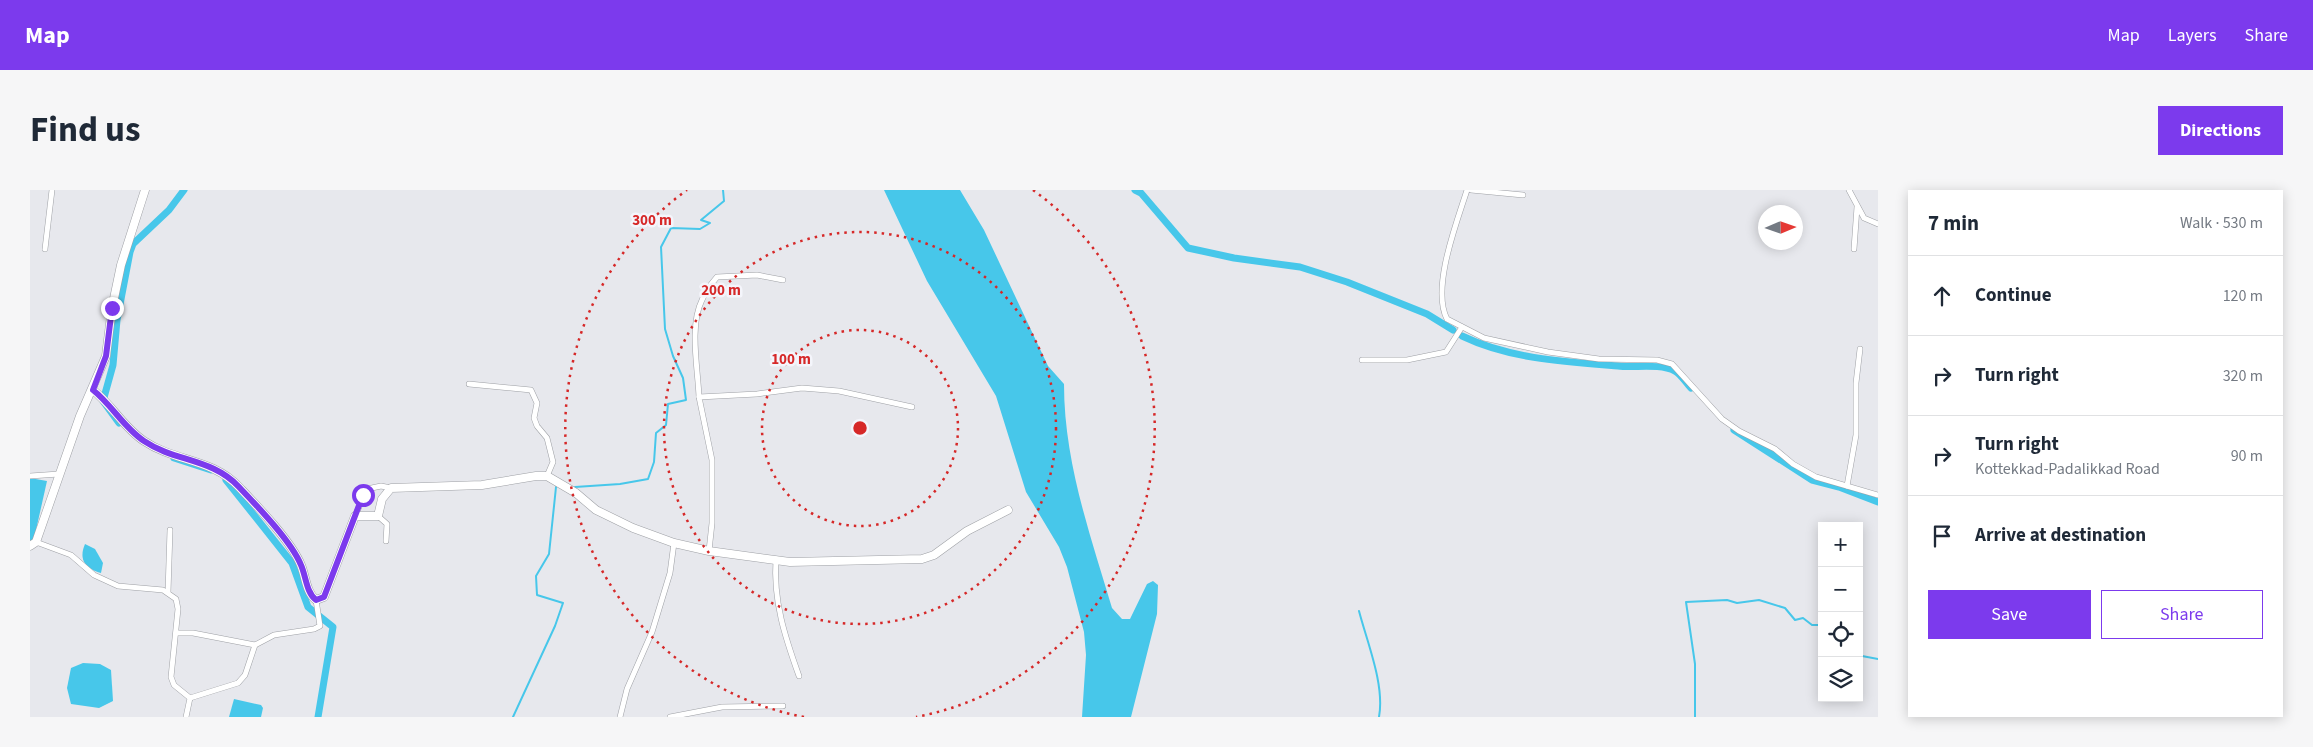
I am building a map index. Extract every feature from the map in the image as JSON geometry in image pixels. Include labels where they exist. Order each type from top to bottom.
[{"type":"street","points":[[45,249],[52,190]]},
{"type":"street","points":[[145,190],[121,265],[112,308],[106,356],[96,392],[59,474],[33,544],[71,555],[94,575],[118,586],[168,592],[176,599],[178,609],[171,677],[174,685],[190,698]]},
{"type":"street","points":[[1467,190],[1442,273],[1445,316],[1447,319],[1484,338],[1548,352],[1599,359],[1657,360],[1672,364],[1722,419],[1739,431],[1776,449],[1793,464],[1816,477],[1878,495]]},
{"type":"street","points":[[1471,190],[1523,195]]},
{"type":"street","points":[[1849,190],[1864,218],[1878,224]]},
{"type":"street","points":[[1854,249],[1857,207]]},
{"type":"street","points":[[709,551],[712,522],[712,460],[699,397],[696,336],[701,301],[716,277],[757,275],[783,280]]},
{"type":"street","points":[[1362,360],[1407,360],[1446,352],[1462,327]]},
{"type":"street","points":[[1847,486],[1856,435],[1856,383],[1860,349]]},
{"type":"street","points":[[469,384],[531,390],[537,404],[534,418],[537,426],[547,438],[553,462],[547,476]]},
{"type":"street","points":[[699,397],[757,394],[802,388],[839,391],[912,406]]},
{"type":"street","points":[[96,392],[144,442],[186,460],[221,470],[238,486],[279,533],[300,564],[311,596],[316,600],[320,626],[314,629],[274,635],[255,645],[193,634],[176,633]]},
{"type":"street","points":[[30,476],[59,474]]},
{"type":"street","points":[[316,600],[324,597],[367,489],[381,486],[391,488],[482,486],[536,476],[547,476],[576,493],[596,510],[633,528],[674,542],[709,551],[790,562],[922,559],[934,555],[967,530],[1008,510]]},
{"type":"street","points":[[378,516],[382,500],[391,488]]},
{"type":"street","points":[[355,516],[378,516],[387,524],[386,541]]},
{"type":"street","points":[[168,592],[170,530]]},
{"type":"street","points":[[623,716],[627,689],[652,632],[670,573],[674,542]]},
{"type":"street","points":[[776,559],[774,585],[781,626],[798,676]]},
{"type":"street","points":[[190,698],[238,683],[245,675],[255,645]]},
{"type":"street","points":[[186,717],[190,698]]},
{"type":"street","points":[[670,717],[722,707],[783,706]]},
{"type":"water","points":[[884,190],[960,190],[984,230],[1048,366],[1064,384],[1065,413],[1073,470],[1112,608],[1122,619],[1130,619],[1147,584],[1153,581],[1158,585],[1157,614],[1131,717],[1082,717],[1086,655],[1084,632],[1067,567],[1059,547],[1026,492],[996,396],[927,281]]},
{"type":"water","points":[[30,478],[47,481],[34,539],[30,541]]},
{"type":"water","points":[[85,544],[95,549],[103,563],[101,573],[91,569],[85,563],[82,555]]},
{"type":"water","points":[[83,663],[100,664],[111,670],[113,701],[99,708],[71,704],[67,688],[71,668]]},
{"type":"water","points":[[234,699],[261,705],[263,708],[261,717],[229,717]]},
{"type":"waterway","points":[[119,423],[103,401],[113,365],[117,320],[130,252],[133,244],[169,210],[184,190]]},
{"type":"waterway","points":[[575,487],[620,484],[648,479],[654,462],[656,433],[666,425],[668,404],[686,400],[683,378],[673,356],[665,329],[661,247],[671,228],[700,229],[710,223],[701,220],[724,201],[723,190]]},
{"type":"waterway","points":[[1135,190],[1141,193],[1188,248],[1234,258],[1300,267],[1347,282],[1427,314],[1453,330]]},
{"type":"waterway","points":[[1462,336],[1499,350],[1538,358],[1598,365],[1662,367],[1675,371],[1691,388]]},
{"type":"waterway","points":[[1734,430],[1812,480],[1839,487],[1878,502]]},
{"type":"waterway","points":[[174,458],[211,470]]},
{"type":"waterway","points":[[226,480],[292,563],[308,607],[333,627],[318,717]]},
{"type":"waterway","points":[[513,717],[555,626],[563,603],[537,595],[536,576],[549,554],[556,487]]},
{"type":"waterway","points":[[1695,717],[1695,664],[1686,602],[1727,600],[1737,603],[1759,600],[1785,608],[1795,620],[1803,618],[1812,625],[1818,625]]},
{"type":"waterway","points":[[1359,611],[1380,691],[1379,717]]},
{"type":"waterway","points":[[1860,657],[1878,659]]},
{"type":"route","points":[[112,308],[106,356],[93,390],[144,442],[186,460],[221,470],[238,486],[279,533],[300,564],[311,596],[316,600],[324,597],[363,495]]}]
